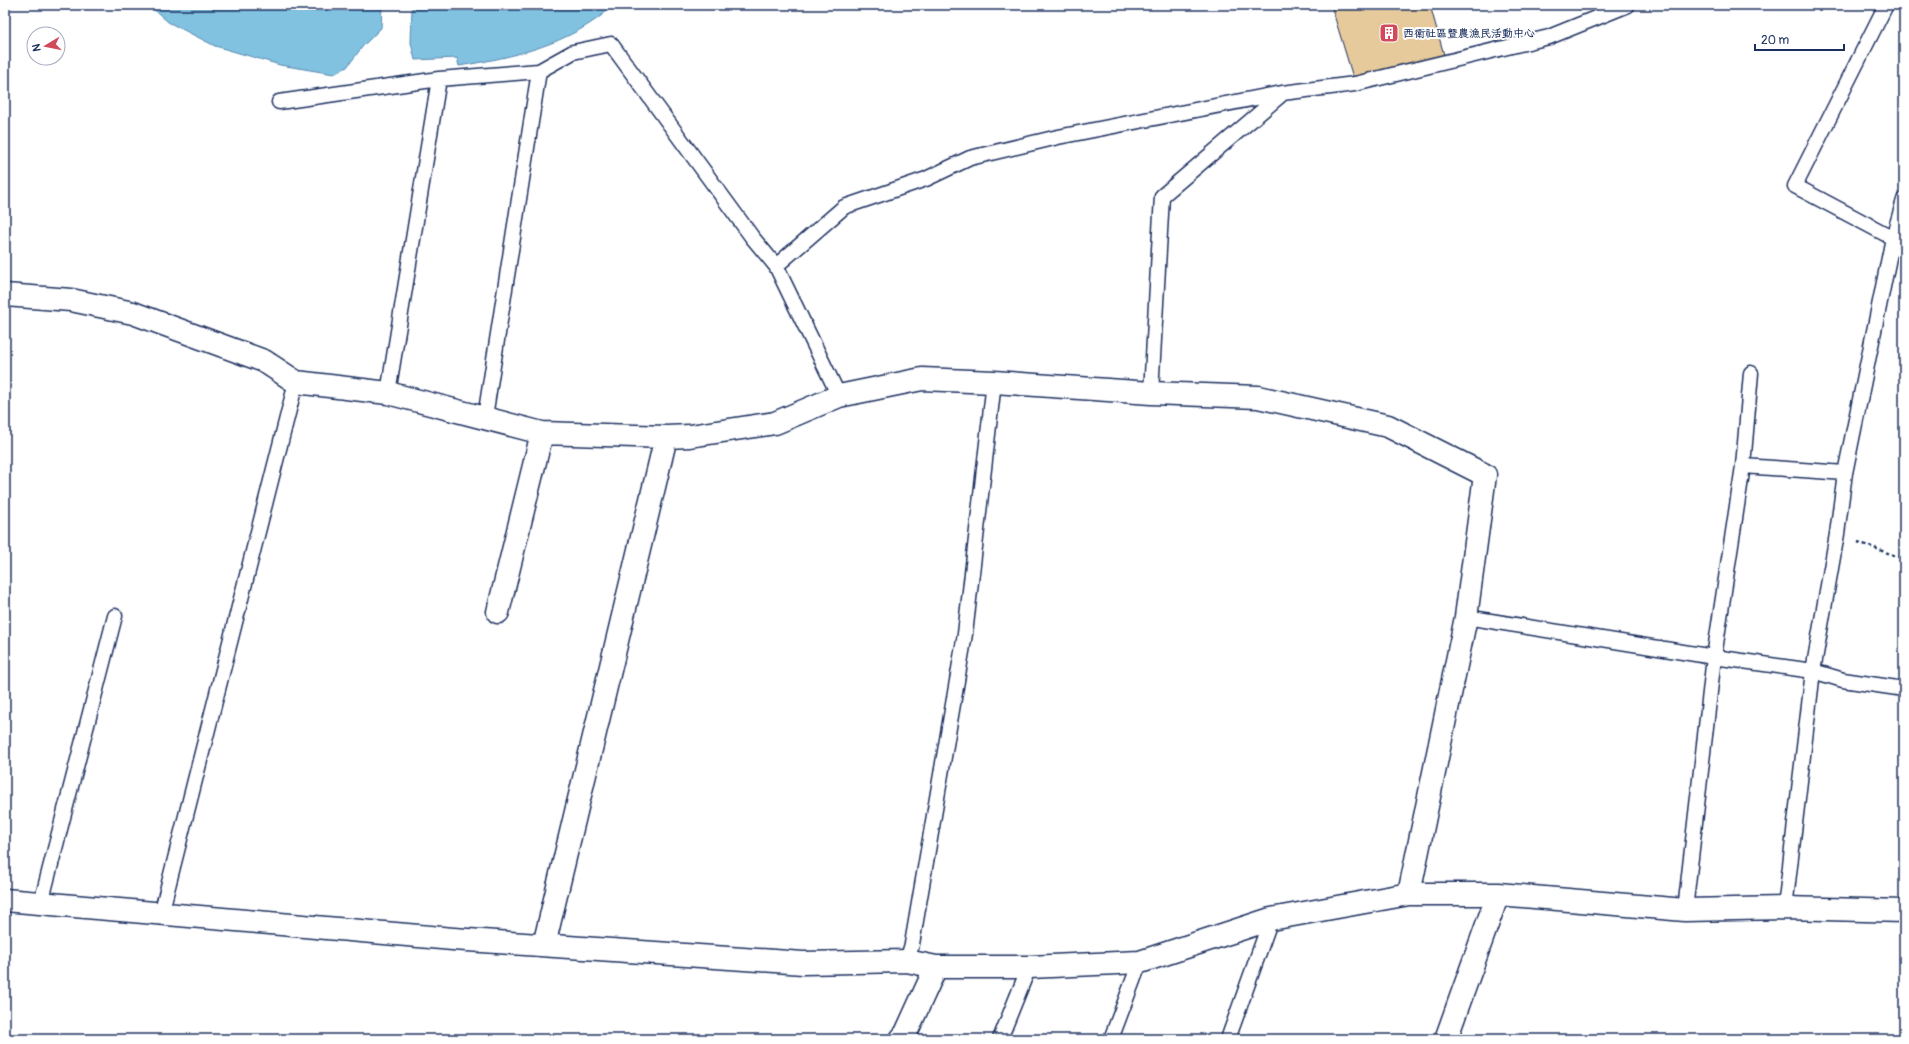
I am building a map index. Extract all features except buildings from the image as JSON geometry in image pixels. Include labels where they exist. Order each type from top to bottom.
[{"type":"street","points":[[5,295],[71,300],[133,313],[264,361],[296,382],[388,392],[542,432],[666,437],[775,423],[839,396],[922,379],[994,382],[1151,393],[1258,397],[1388,426],[1485,475],[1466,617],[1409,894]]},
{"type":"street","points":[[498,612],[542,432]]},
{"type":"street","points":[[544,945],[666,437]]},
{"type":"street","points":[[5,900],[544,945],[803,963],[907,961],[936,967],[1029,967],[1140,962],[1271,919],[1409,894],[1498,894],[1685,910],[1785,908],[1904,911]]},
{"type":"street","points":[[1446,1039],[1498,894]]},
{"type":"street","points":[[901,1039],[906,1034],[936,967]]},
{"type":"lane","points":[[776,266],[844,207],[926,179],[970,158],[1058,137],[1282,93],[1355,84],[1549,37],[1628,5]]},
{"type":"lane","points":[[1886,5],[1795,186],[1893,238]]},
{"type":"lane","points":[[279,102],[439,79],[540,71],[573,52],[610,44],[752,237],[776,266],[839,396]]},
{"type":"lane","points":[[485,417],[540,71]]},
{"type":"lane","points":[[388,392],[439,79]]},
{"type":"lane","points":[[1151,393],[1162,196],[1282,93]]},
{"type":"lane","points":[[1785,908],[1813,670],[1837,534],[1845,473],[1893,238],[1904,200]]},
{"type":"lane","points":[[1685,910],[1714,657],[1743,466],[1751,373]]},
{"type":"lane","points":[[161,914],[296,382]]},
{"type":"lane","points":[[907,961],[913,936],[965,634],[994,382]]},
{"type":"lane","points":[[1743,466],[1845,473]]},
{"type":"lane","points":[[40,904],[115,616]]},
{"type":"lane","points":[[1466,617],[1714,657],[1813,670],[1843,680],[1904,689]]},
{"type":"lane","points":[[1228,1039],[1271,919]]},
{"type":"lane","points":[[1111,1039],[1140,962]]},
{"type":"lane","points":[[1000,1039],[1029,967]]},
{"type":"path","points":[[1837,534],[1904,559]]},
{"type":"water","points":[[149,5],[382,5],[381,28],[363,46],[347,67],[334,74],[280,65],[215,46],[168,22]]},
{"type":"water","points":[[412,5],[614,5],[580,30],[541,47],[501,58],[459,66],[457,58],[415,60],[411,43]]},
{"type":"place","name":"西衛社區暨農漁民活動中心","points":[[1389,33]]}]
